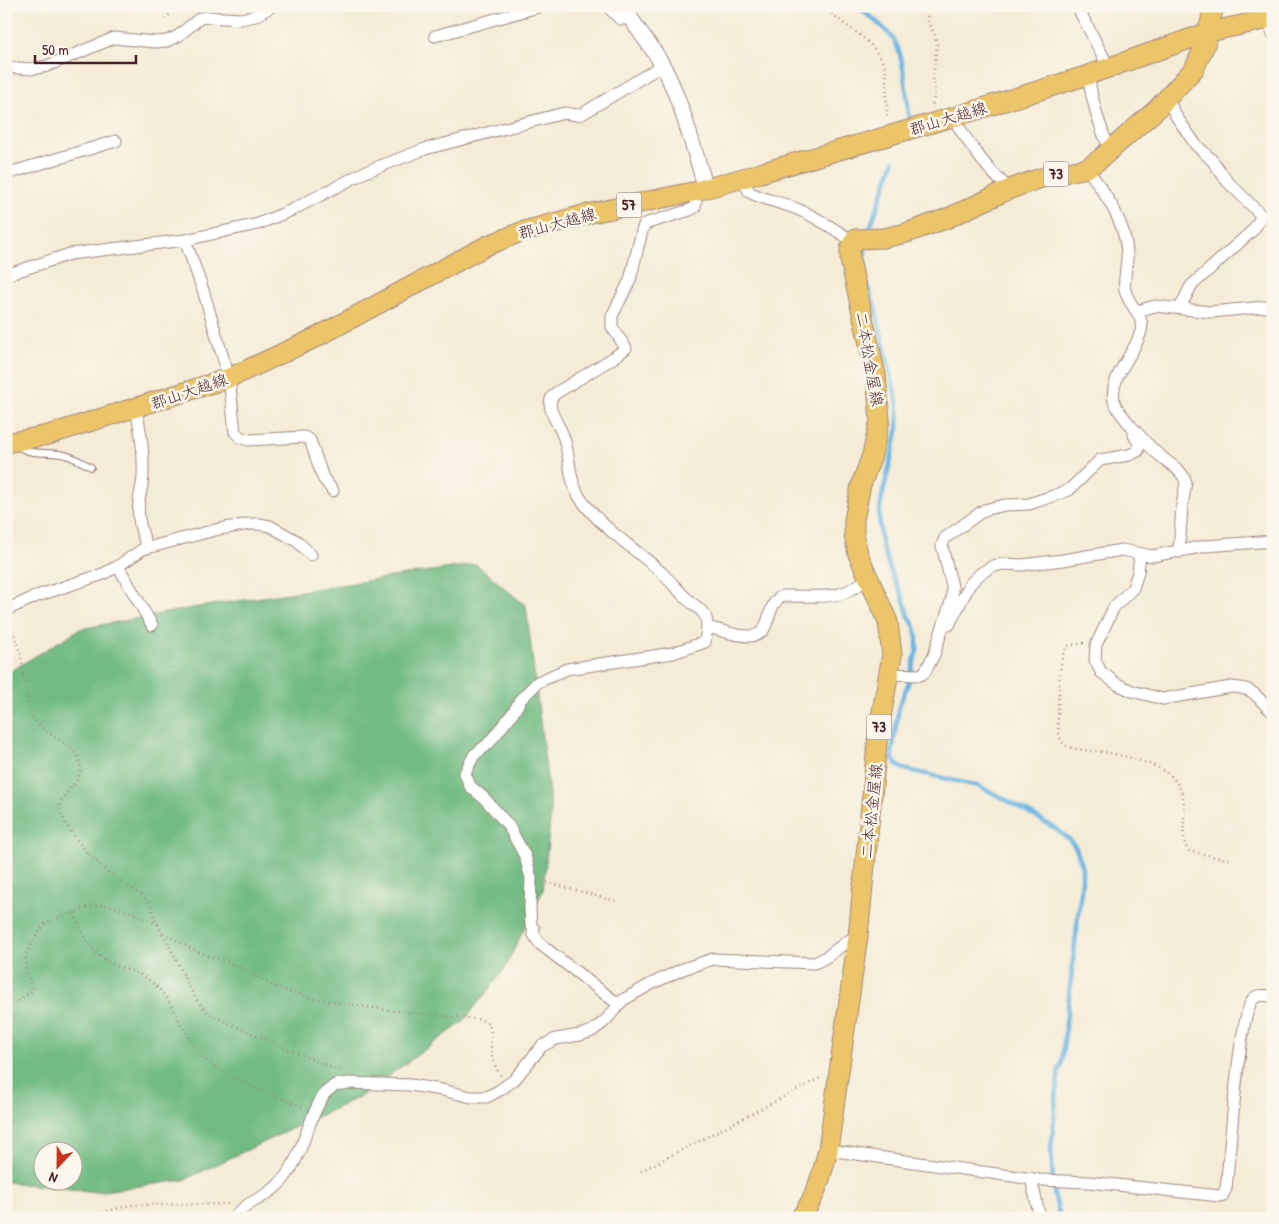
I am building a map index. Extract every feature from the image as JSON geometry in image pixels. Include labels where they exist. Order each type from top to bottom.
[{"type":"main road","name":"73","points":[[852,241],[855,239],[884,238],[906,233],[948,218],[1010,189],[1049,176],[1087,168],[1100,160],[1156,109],[1194,69],[1202,55],[1214,6]]},
{"type":"main road","name":"郡山大越線","points":[[10,442],[48,435],[229,378],[315,338],[486,246],[521,232],[588,214],[744,178],[933,123],[1088,75],[1209,32],[1271,23]]},
{"type":"main road","name":"二本松金屋線","points":[[800,1218],[816,1192],[828,1150],[858,936],[878,734],[892,655],[888,622],[858,554],[854,520],[861,485],[872,455],[880,420],[876,375],[850,260],[852,241]]},
{"type":"street","points":[[6,67],[31,69],[47,66],[114,38],[155,42],[167,41],[178,36],[200,18],[208,16],[241,19],[254,16],[272,6]]},
{"type":"street","points":[[607,6],[620,19],[627,13],[663,65],[673,87],[701,189],[695,207],[644,225],[632,274],[612,316],[612,327],[626,348],[551,396],[549,404],[563,436],[571,478],[582,500],[623,541],[662,573],[692,604],[701,610],[706,617],[705,642],[672,653],[567,670],[538,682],[521,699],[488,744],[474,755],[465,774],[470,786],[485,799],[508,825],[525,856],[531,878],[531,925],[534,929],[533,933],[540,944],[618,1004]]},
{"type":"street","points":[[1077,6],[1109,68]]},
{"type":"street","points":[[435,36],[503,11],[538,7]]},
{"type":"street","points":[[6,275],[70,254],[185,240],[258,224],[292,210],[365,172],[425,149],[564,113],[582,114],[663,65]]},
{"type":"street","points":[[1088,75],[1098,122],[1110,150]]},
{"type":"street","points":[[1167,98],[1176,116],[1196,145],[1212,160],[1227,181],[1262,216],[1253,230],[1191,286],[1180,308]]},
{"type":"street","points":[[958,126],[978,156],[996,178],[1010,189]]},
{"type":"street","points":[[6,174],[116,140]]},
{"type":"street","points":[[1087,168],[1122,224],[1128,261],[1124,281],[1125,291],[1131,304],[1137,311],[1141,323],[1141,332],[1116,382],[1113,393],[1117,408],[1155,451],[1181,471],[1185,478],[1186,485],[1182,506],[1179,552]]},
{"type":"street","points":[[744,178],[749,192],[799,209],[852,241]]},
{"type":"street","points":[[185,240],[203,290],[229,378],[235,432],[248,440],[304,437],[310,440],[323,478],[333,491]]},
{"type":"street","points":[[1137,311],[1155,306],[1211,312],[1273,306]]},
{"type":"street","points":[[136,408],[143,438],[144,453],[143,481],[138,514],[140,529],[148,548]]},
{"type":"street","points":[[889,674],[916,676],[925,672],[934,655],[952,598],[952,586],[942,546],[945,538],[984,510],[1005,505],[1028,504],[1069,490],[1100,460],[1136,452],[1139,450],[1140,444],[1132,433],[1133,426]]},
{"type":"street","points":[[6,610],[37,596],[103,574],[138,552],[148,548],[219,529],[259,524],[270,526],[297,541],[311,555]]},
{"type":"street","points":[[942,630],[948,626],[970,584],[981,573],[993,566],[1063,560],[1122,550],[1152,556],[1206,546],[1273,541]]},
{"type":"street","points":[[1140,554],[1138,572],[1133,588],[1114,608],[1096,645],[1095,660],[1101,672],[1117,684],[1132,691],[1163,699],[1231,687],[1241,687],[1255,693],[1273,712]]},
{"type":"street","points":[[118,566],[152,625]]},
{"type":"street","points":[[707,627],[750,636],[758,634],[762,632],[768,622],[771,608],[777,598],[783,596],[824,597],[847,593],[858,587],[868,577]]},
{"type":"street","points":[[233,1218],[244,1206],[266,1195],[286,1177],[294,1165],[314,1112],[325,1093],[335,1085],[356,1083],[419,1086],[477,1098],[494,1094],[508,1085],[542,1046],[551,1040],[580,1036],[592,1031],[605,1021],[618,1004],[651,984],[713,959],[814,963],[827,957],[848,939],[858,936]]},
{"type":"street","points":[[828,1150],[1040,1180],[1089,1182],[1216,1197],[1223,1195],[1226,1188],[1229,1166],[1240,1052],[1248,1009],[1254,998],[1258,996],[1273,996]]},
{"type":"street","points":[[1032,1178],[1040,1218]]},
{"type":"lane","points":[[10,442],[23,450],[66,455],[91,467]]},
{"type":"path","points":[[166,19],[179,6]]},
{"type":"path","points":[[825,6],[830,13],[873,46],[883,63],[886,69],[887,116]]},
{"type":"path","points":[[926,6],[928,22],[936,37],[937,45],[933,76],[935,92],[931,108],[933,123]]},
{"type":"path","points":[[6,619],[19,646],[28,703],[33,717],[54,739],[72,749],[80,760],[77,781],[63,797],[59,806],[64,820],[76,838],[102,868],[143,897],[150,905],[196,1000],[208,1013],[227,1023],[324,1064],[343,1073],[356,1083]]},
{"type":"path","points":[[1096,645],[1083,643],[1068,646],[1064,651],[1059,686],[1059,730],[1061,740],[1066,746],[1075,749],[1109,752],[1142,762],[1171,776],[1178,784],[1185,804],[1185,843],[1188,850],[1231,860]]},
{"type":"path","points":[[531,878],[569,890],[615,901]]},
{"type":"path","points":[[6,1009],[33,990],[25,966],[26,955],[31,942],[45,924],[52,920],[92,906],[112,906],[158,924]]},
{"type":"path","points":[[75,913],[86,940],[100,957],[118,967],[144,976],[161,990],[196,1050],[211,1065],[275,1096],[314,1112]]},
{"type":"path","points":[[163,933],[198,952],[235,965],[276,987],[310,998],[386,1010],[481,1020],[489,1026],[493,1062],[508,1085]]},
{"type":"path","points":[[641,1171],[720,1129],[839,1070]]},
{"type":"path","points":[[38,1218],[94,1215],[130,1205],[237,1204],[244,1206]]},
{"type":"green space","points":[[476,564],[526,606],[551,811],[543,890],[504,970],[463,1022],[361,1096],[184,1180],[96,1192],[82,1190],[82,1142],[32,1142],[32,1185],[6,1182],[6,674],[80,629],[192,608]]},
{"type":"waterway","points":[[856,6],[886,30],[898,48],[907,92],[910,124]]},
{"type":"waterway","points":[[868,233],[894,161]]},
{"type":"waterway","points":[[865,249],[865,279],[875,307],[898,406],[898,428],[879,515],[881,542],[891,573],[915,627],[917,637],[917,650],[908,684],[899,706],[892,753],[893,759],[897,765],[904,769],[978,786],[1001,797],[1055,828],[1069,839],[1076,848],[1082,865],[1082,881],[1051,1150],[1054,1193],[1060,1218]]}]
